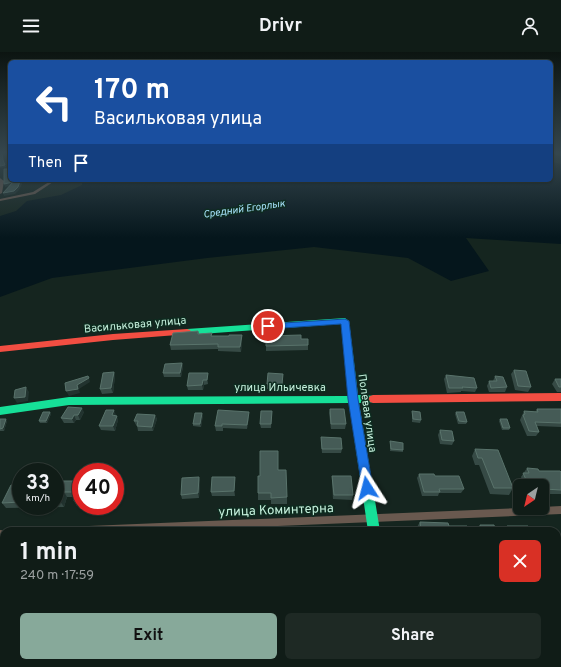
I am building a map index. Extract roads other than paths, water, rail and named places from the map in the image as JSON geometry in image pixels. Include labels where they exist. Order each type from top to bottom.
[{"type":"street","points":[[0,193],[2,181]]},
{"type":"street","points":[[0,200],[34,194],[51,182]]},
{"type":"street","name":"Васильковая улица","points":[[0,350],[113,337],[345,321]]},
{"type":"street","name":"Полевая улица","points":[[345,321],[353,399],[373,527]]},
{"type":"street","name":"улица Ильичевка","points":[[0,411],[69,401],[561,397]]},
{"type":"street","name":"улица Коминтерна","points":[[159,527],[561,510]]},
{"type":"water","name":"Средний Егорлык","points":[[553,181],[561,181],[561,244],[466,238],[489,271],[451,281],[408,258],[314,247],[207,258],[52,278],[0,297],[0,216],[16,211],[27,201],[61,195],[82,185],[82,182],[553,182]]}]
